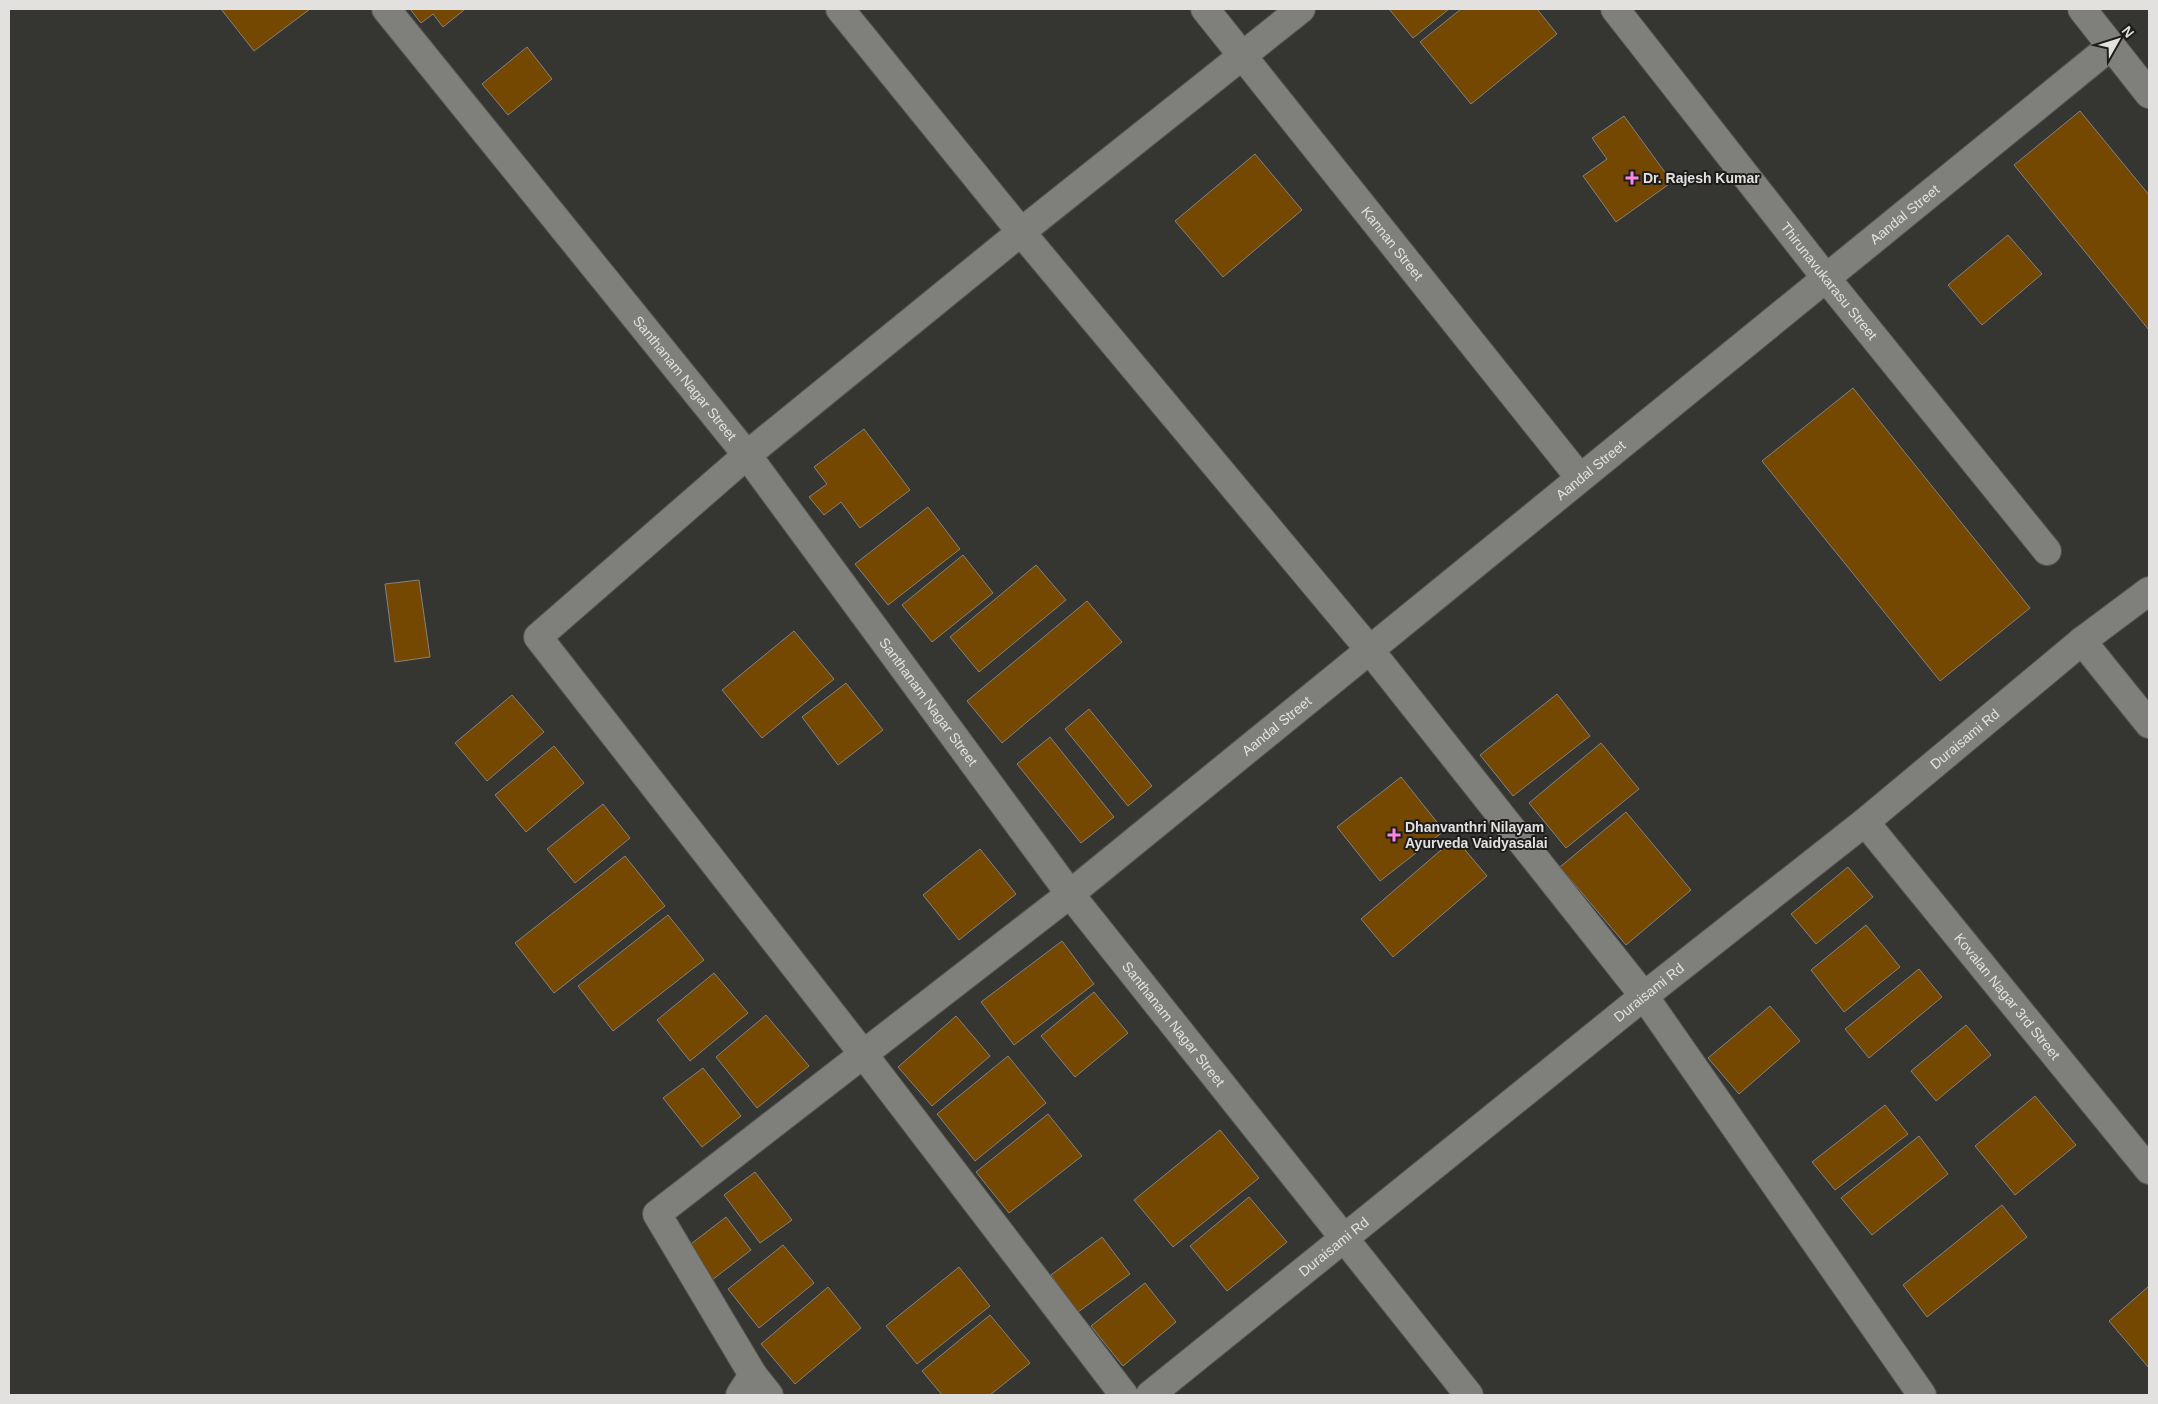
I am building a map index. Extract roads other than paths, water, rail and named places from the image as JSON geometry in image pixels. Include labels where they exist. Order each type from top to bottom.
[{"type":"street","name":"Santhanam Nagar Street","points":[[386,9],[746,455],[1070,894],[1469,1395]]},
{"type":"street","points":[[840,9],[1021,232],[1369,649],[1644,996],[1922,1395]]},
{"type":"street","name":"Kannan Street","points":[[1205,9],[1580,478]]},
{"type":"street","points":[[1124,1395],[864,1055],[538,636],[746,455],[1021,232],[1301,9]]},
{"type":"street","name":"Thirunavukarasu Street","points":[[1615,9],[1826,278],[2047,550]]},
{"type":"street","points":[[2082,9],[2149,94]]},
{"type":"street","name":"Aandal Street","points":[[754,1388],[656,1214],[1070,894],[2111,46]]},
{"type":"street","name":"Duraisami Rd","points":[[1150,1395],[1644,996],[1865,822],[2082,641],[2149,591]]},
{"type":"street","points":[[2082,641],[2149,724]]},
{"type":"street","name":"Kovalan Nagar 3rd Street","points":[[1865,822],[2149,1170]]},
{"type":"place","name":"Dr. Rajesh Kumar","points":[[1632,178]]},
{"type":"place","name":"Dhanvanthri Nilayam Ayurveda Vaidyasalai","points":[[1394,835]]}]
